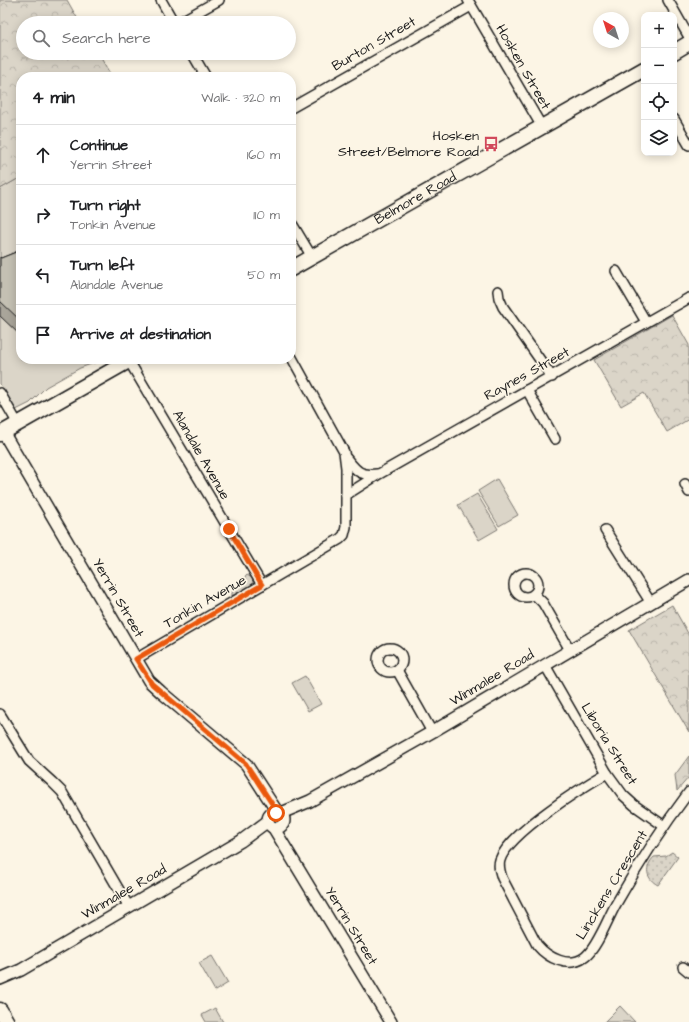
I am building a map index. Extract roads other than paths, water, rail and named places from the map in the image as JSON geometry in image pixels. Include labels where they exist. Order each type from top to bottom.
[{"type":"main road","points":[[677,50],[689,43]]},
{"type":"main road","name":"Belmore Road","points":[[296,266],[641,71]]},
{"type":"main road","points":[[1,433],[124,364]]},
{"type":"main road","points":[[0,1010],[7,1022]]},
{"type":"street","points":[[161,0],[170,16]]},
{"type":"street","points":[[190,16],[219,0]]},
{"type":"street","points":[[668,0],[689,37]]},
{"type":"street","name":"Burton Street","points":[[296,105],[469,3]]},
{"type":"street","name":"Hosken Street","points":[[469,3],[542,127]]},
{"type":"street","points":[[196,60],[203,72]]},
{"type":"street","points":[[675,120],[689,145]]},
{"type":"street","points":[[296,230],[312,257]]},
{"type":"street","points":[[616,271],[646,322]]},
{"type":"street","points":[[498,291],[503,307],[552,377]]},
{"type":"street","name":"Raynes Street","points":[[346,495],[379,474],[689,298]]},
{"type":"street","name":"Alandale Avenue","points":[[133,364],[262,585]]},
{"type":"street","points":[[296,364],[340,442],[346,458],[359,473],[368,475],[379,474]]},
{"type":"street","points":[[527,390],[555,439]]},
{"type":"street","points":[[0,393],[18,424]]},
{"type":"street","name":"Yerrin Street","points":[[1,433],[152,684],[246,764],[264,793],[285,845],[391,1022]]},
{"type":"street","name":"Tonkin Avenue","points":[[136,659],[343,537],[346,532],[346,458]]},
{"type":"street","points":[[605,530],[651,603]]},
{"type":"street","name":"Winmalee Road","points":[[0,986],[21,970],[276,820],[432,732],[689,580]]},
{"type":"street","points":[[534,594],[543,603],[570,650]]},
{"type":"street","name":"Liboria Street","points":[[545,665],[607,773],[623,794],[634,805],[664,826]]},
{"type":"street","points":[[397,670],[432,732]]},
{"type":"street","points":[[0,714],[29,761],[62,792],[129,907]]},
{"type":"street","name":"Linckens Crescent","points":[[607,773],[569,796],[514,838],[500,860],[499,869],[502,878],[537,945],[543,952],[559,961],[576,961],[585,957],[595,944],[615,906],[664,826]]},
{"type":"street","points":[[664,826],[689,792]]},
{"type":"street","name":"Winmalee Road","points":[[0,978],[21,970]]},
{"type":"place","name":"Hosken Street/Belmore Road","points":[[491,144]]}]
